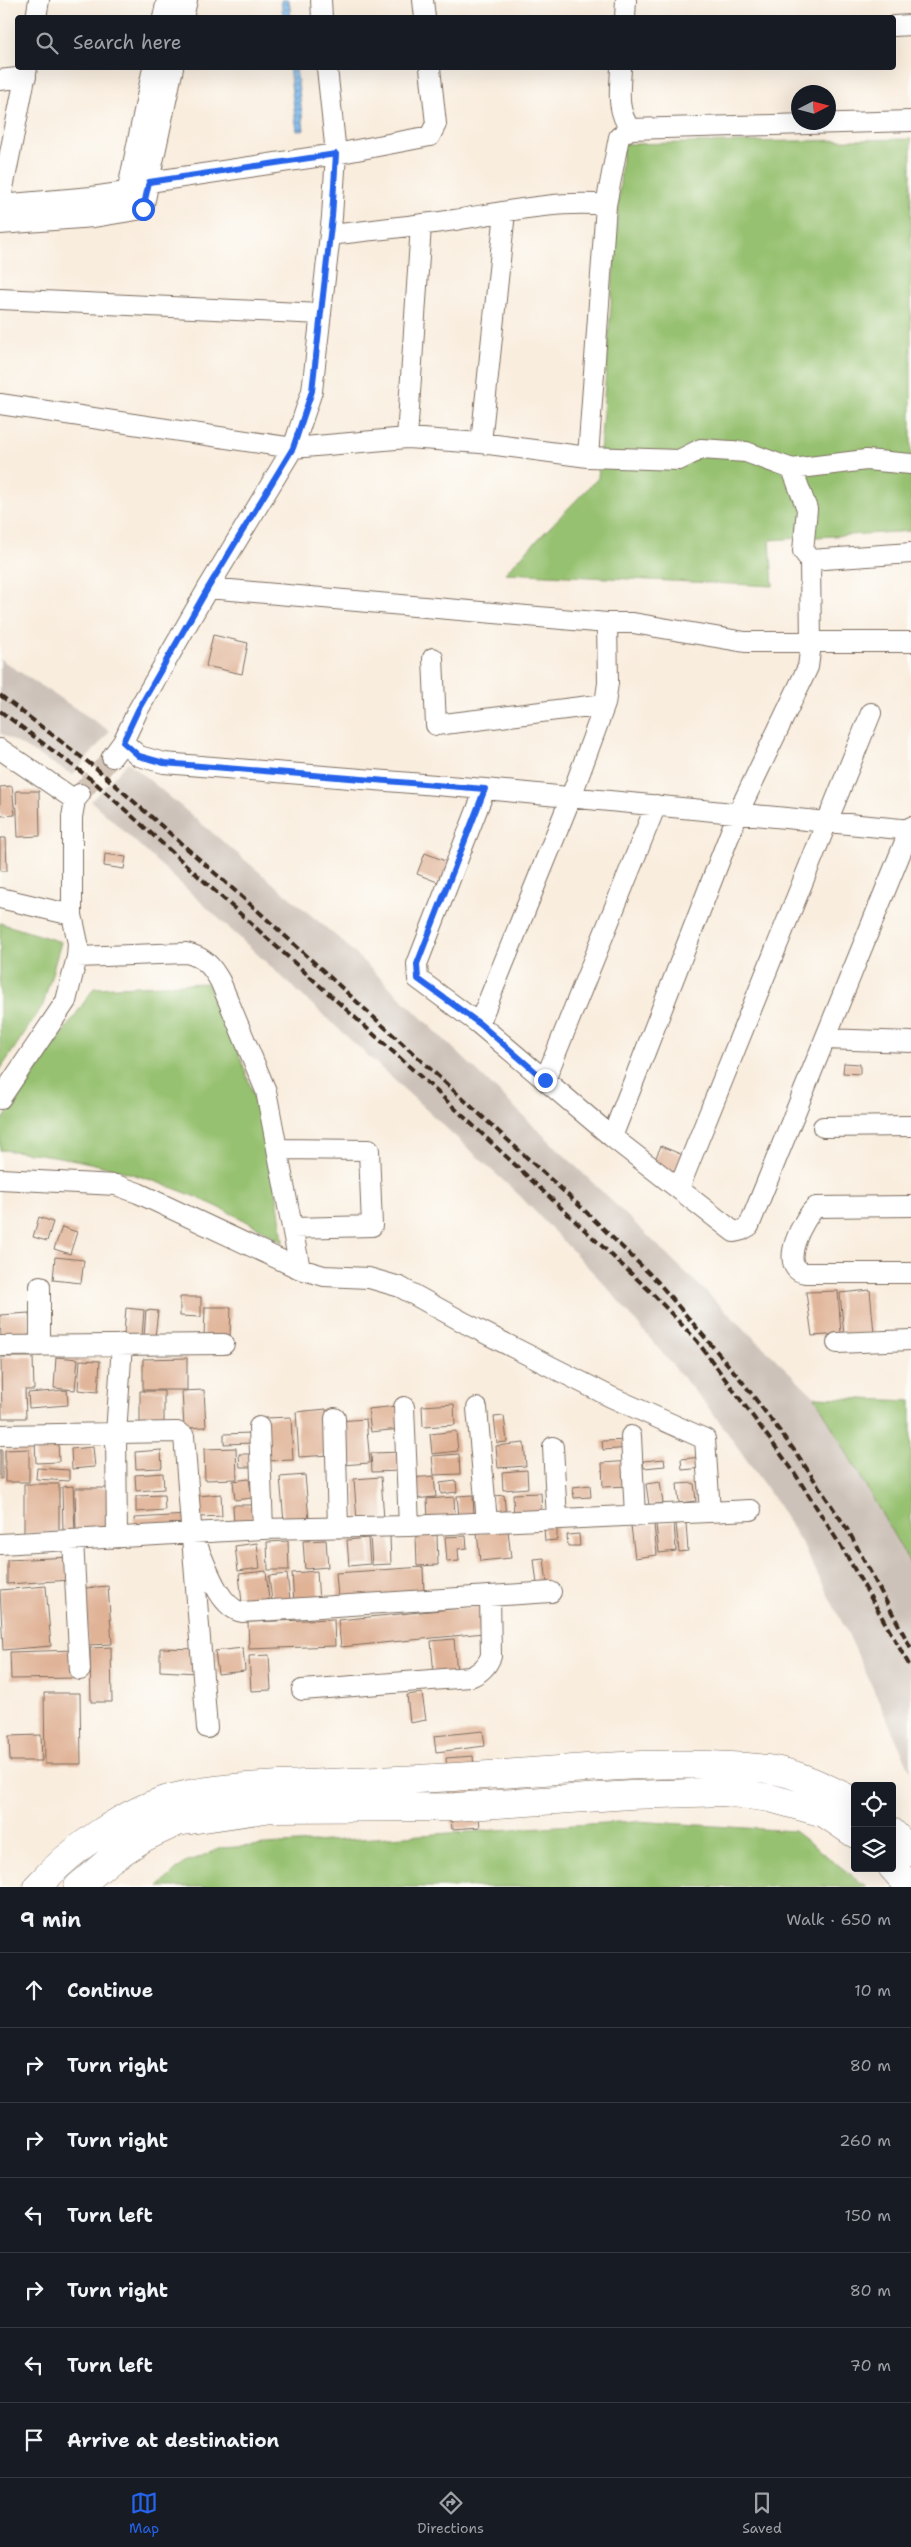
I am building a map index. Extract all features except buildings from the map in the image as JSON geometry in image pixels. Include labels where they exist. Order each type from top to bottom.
[{"type":"highway","points":[[37,1887],[85,1844],[132,1813],[175,1798],[232,1788],[457,1777],[548,1769],[716,1765],[769,1769],[816,1782],[851,1800]]},
{"type":"highway","points":[[78,1887],[111,1859],[145,1837],[177,1822],[272,1808],[455,1807],[630,1795],[724,1792],[770,1798],[824,1813],[851,1831]]},
{"type":"highway","points":[[896,1836],[911,1852]]},
{"type":"highway","points":[[896,1871],[910,1887]]},
{"type":"street","points":[[36,15],[39,0]]},
{"type":"street","points":[[164,15],[167,0]]},
{"type":"street","points":[[184,15],[186,0]]},
{"type":"street","points":[[320,0],[322,15]]},
{"type":"street","points":[[423,0],[425,15]]},
{"type":"street","points":[[625,15],[626,0]]},
{"type":"street","points":[[896,26],[911,25]]},
{"type":"street","points":[[123,212],[153,70]]},
{"type":"street","points":[[0,224],[143,209],[172,70]]},
{"type":"street","points":[[327,70],[336,154],[330,235],[312,391],[293,448],[208,588],[138,710],[118,749],[164,763],[485,789],[911,829],[749,1226],[737,1232],[731,1230],[612,1137],[480,1024],[418,979],[416,974],[417,964],[485,789]]},
{"type":"street","points":[[0,80],[27,72],[0,204],[127,192],[148,186],[430,136],[436,124],[430,70]]},
{"type":"street","points":[[622,70],[619,104],[622,118],[630,129]]},
{"type":"street","points":[[588,457],[606,205],[618,137],[630,129],[911,121]]},
{"type":"street","points":[[330,235],[421,225],[505,212],[588,203],[606,205]]},
{"type":"street","points":[[481,443],[505,212]]},
{"type":"street","points":[[406,438],[421,225]]},
{"type":"street","points":[[0,284],[0,300],[321,314]]},
{"type":"street","points":[[0,404],[293,448],[406,438],[481,443],[588,457],[679,460],[701,449],[746,452],[792,469],[866,460],[911,464]]},
{"type":"street","points":[[612,1137],[738,813],[808,667],[811,644],[810,560],[803,551],[807,509],[792,469]]},
{"type":"street","points":[[810,560],[911,553]]},
{"type":"street","points":[[208,588],[633,623],[745,642],[811,644],[911,642]]},
{"type":"street","points":[[480,1024],[571,797],[605,704],[608,683],[606,622]]},
{"type":"street","points":[[433,658],[436,724],[605,704]]},
{"type":"street","points":[[679,1188],[871,713]]},
{"type":"street","points":[[0,749],[8,761],[78,797],[72,817],[72,915],[78,943],[77,957],[66,1001],[0,1099]]},
{"type":"street","points":[[545,1080],[656,805]]},
{"type":"street","points":[[0,898],[72,915]]},
{"type":"street","points":[[77,957],[186,953],[199,956],[211,966],[220,981],[266,1091],[300,1269]]},
{"type":"street","points":[[825,1039],[911,1042]]},
{"type":"street","points":[[823,1128],[911,1126]]},
{"type":"street","points":[[278,1149],[369,1150],[372,1226],[293,1228]]},
{"type":"street","points":[[0,1179],[116,1185],[138,1192],[300,1269],[324,1276],[369,1278],[400,1287],[465,1324],[611,1398],[705,1439],[710,1512]]},
{"type":"street","points":[[911,1206],[816,1207],[792,1249],[794,1267],[805,1273],[911,1272]]},
{"type":"street","points":[[40,1286],[40,1346]]},
{"type":"street","points":[[837,1343],[911,1340]]},
{"type":"street","points":[[117,1538],[116,1434],[122,1344]]},
{"type":"street","points":[[0,1346],[224,1344]]},
{"type":"street","points":[[404,1407],[409,1526]]},
{"type":"street","points":[[477,1408],[487,1522]]},
{"type":"street","points":[[335,1418],[338,1528]]},
{"type":"street","points":[[259,1427],[263,1530]]},
{"type":"street","points":[[0,1435],[177,1432],[184,1436],[207,1728]]},
{"type":"street","points":[[631,1436],[635,1516]]},
{"type":"street","points":[[553,1447],[557,1519]]},
{"type":"street","points":[[0,1544],[263,1530],[409,1526],[751,1510]]},
{"type":"street","points":[[192,1534],[222,1598],[231,1608],[236,1610],[551,1592]]},
{"type":"street","points":[[73,1540],[80,1670]]},
{"type":"street","points":[[302,1690],[470,1677],[477,1674],[488,1663],[491,1656],[490,1596]]},
{"type":"shaded area","points":[[0,659],[110,731],[73,775],[0,733]]},
{"type":"shaded area","points":[[128,762],[343,942],[815,1397],[911,1565],[911,1772],[850,1638],[802,1544],[774,1499],[717,1418],[605,1285],[520,1196],[91,801]]},
{"type":"green space","points":[[911,139],[911,531],[770,540],[773,586],[505,573],[598,478],[623,144]]},
{"type":"green space","points":[[0,923],[61,942],[43,1005],[0,1070]]},
{"type":"green space","points":[[207,983],[236,1046],[257,1109],[273,1174],[283,1242],[216,1206],[182,1191],[147,1179],[75,1160],[0,1150],[0,1124],[94,988]]},
{"type":"green space","points":[[815,1397],[911,1401],[911,1565]]},
{"type":"green space","points":[[635,1821],[794,1831],[867,1887],[158,1887],[183,1864],[221,1848]]},
{"type":"water","points":[[281,0],[289,0],[291,15],[283,15]]},
{"type":"water","points":[[289,70],[296,70],[304,130],[297,131]]},
{"type":"tunnel","points":[[80,794],[112,757]]},
{"type":"railway","points":[[0,695],[97,769],[259,912],[583,1209],[657,1281],[741,1380],[797,1454],[849,1532],[911,1648]]},
{"type":"railway","points":[[0,711],[92,780],[432,1087],[652,1293],[697,1341],[794,1472],[844,1551],[911,1668]]},
{"type":"route","points":[[143,209],[149,182],[336,154],[332,217],[312,391],[293,448],[208,588],[138,710],[123,742],[139,756],[164,763],[485,789],[417,964],[416,974],[418,979],[480,1024],[545,1080]]}]
